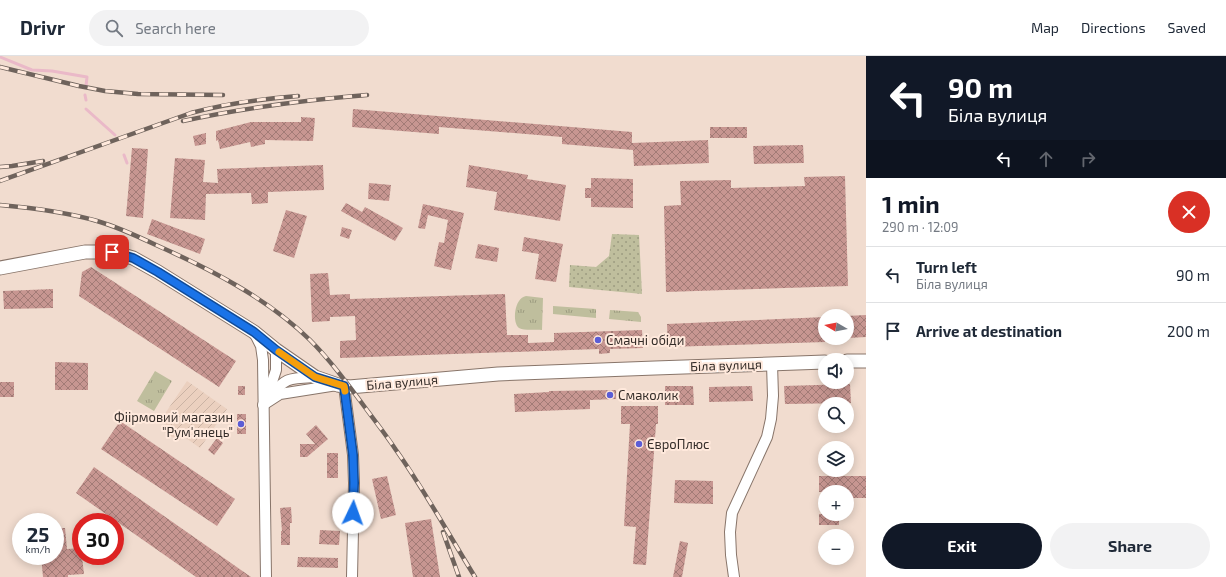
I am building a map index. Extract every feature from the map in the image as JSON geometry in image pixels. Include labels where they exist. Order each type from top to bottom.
[{"type":"street","name":"Біла вулиця","points":[[0,268],[84,252],[112,252],[133,258],[254,332],[276,350],[315,377],[341,386],[350,387],[498,374],[818,362]]},
{"type":"street","points":[[254,332],[261,346],[263,360],[266,577]]},
{"type":"street","points":[[263,405],[276,370],[276,350]]},
{"type":"street","points":[[854,361],[866,361]]},
{"type":"street","name":"Біла вулиця","points":[[734,577],[730,555],[732,513],[767,437],[774,396],[772,364]]},
{"type":"street","points":[[263,405],[279,385],[290,378],[315,377]]},
{"type":"street","points":[[263,405],[280,394],[341,386],[353,455],[354,483],[352,577]]},
{"type":"shaded area","points":[[187,381],[227,409],[200,448],[183,436],[179,441],[164,432],[168,426],[160,421]]},
{"type":"green space","points":[[612,234],[639,235],[642,294],[569,287],[570,265],[596,267],[609,256]]},
{"type":"green space","points":[[526,296],[543,298],[542,330],[519,328],[515,321],[515,311],[519,301]]},
{"type":"green space","points":[[553,306],[596,309],[596,318],[553,314]]},
{"type":"green space","points":[[610,310],[638,312],[641,317],[641,322],[609,319]]},
{"type":"green space","points":[[155,371],[172,381],[154,411],[137,401]]},
{"type":"building","points":[[353,109],[632,132],[632,143],[708,140],[709,163],[634,166],[633,150],[562,144],[562,137],[439,127],[439,134],[352,127]]},
{"type":"building","points":[[301,117],[315,118],[313,141],[265,140],[265,144],[251,147],[250,142],[220,149],[218,140],[216,141],[216,131],[251,122],[301,122]]},
{"type":"building","points":[[710,127],[747,127],[747,138],[710,138]]},
{"type":"building","points":[[206,133],[206,144],[195,146],[193,136]]},
{"type":"building","points":[[803,145],[804,163],[754,164],[753,146]]},
{"type":"building","points":[[132,148],[148,149],[143,218],[126,216]]},
{"type":"building","points":[[175,158],[205,160],[203,182],[218,183],[217,169],[323,165],[324,190],[268,192],[268,203],[252,204],[251,193],[206,194],[205,220],[170,218]]},
{"type":"building","points":[[469,165],[528,175],[527,179],[566,185],[560,221],[494,210],[497,192],[466,187]]},
{"type":"building","points":[[845,176],[848,286],[666,292],[664,206],[681,205],[680,181],[731,180],[731,188],[805,186],[804,177]]},
{"type":"building","points":[[591,178],[633,179],[633,208],[591,207],[591,198],[585,198],[585,188],[591,188]]},
{"type":"building","points":[[369,183],[391,185],[389,201],[368,199]]},
{"type":"building","points":[[346,203],[362,212],[365,207],[403,228],[395,241],[341,211]]},
{"type":"building","points":[[423,204],[464,213],[451,270],[434,266],[439,242],[444,243],[448,220],[428,215],[425,229],[418,228]]},
{"type":"building","points":[[286,210],[307,216],[294,258],[273,251]]},
{"type":"building","points":[[152,219],[205,239],[200,254],[147,234]]},
{"type":"building","points":[[342,227],[352,230],[349,239],[340,236]]},
{"type":"building","points":[[524,237],[563,244],[556,282],[535,279],[539,254],[522,251]]},
{"type":"building","points":[[478,244],[499,248],[497,262],[475,258]]},
{"type":"building","points":[[91,267],[236,361],[219,387],[79,296],[82,272]]},
{"type":"building","points":[[328,273],[330,295],[350,294],[350,299],[505,294],[507,335],[528,335],[528,343],[554,342],[554,333],[642,330],[643,348],[610,349],[610,353],[599,354],[599,349],[340,358],[340,341],[356,340],[355,316],[330,317],[330,321],[312,322],[310,274]]},
{"type":"building","points":[[53,289],[53,308],[4,309],[3,291]]},
{"type":"building","points":[[866,315],[866,337],[854,338],[854,316]]},
{"type":"building","points":[[818,317],[818,342],[668,347],[667,324]]},
{"type":"building","points":[[55,362],[88,363],[88,390],[55,390]]},
{"type":"building","points":[[0,382],[14,382],[14,397],[0,397]]},
{"type":"building","points":[[818,385],[818,389],[850,389],[851,397],[818,397],[818,404],[785,404],[784,386]]},
{"type":"building","points":[[238,386],[245,386],[245,395],[238,395]]},
{"type":"building","points":[[665,386],[693,386],[694,405],[665,405]]},
{"type":"building","points":[[752,386],[753,401],[709,402],[709,387]]},
{"type":"building","points":[[616,390],[616,399],[590,400],[590,409],[515,412],[514,394],[549,391]]},
{"type":"building","points":[[621,406],[658,406],[658,424],[656,424],[646,565],[633,564],[636,527],[624,526],[630,424],[621,424]]},
{"type":"building","name":"Фіірмовий магазин \"Рум'янець\"","points":[[237,414],[246,414],[246,434],[237,434]]},
{"type":"building","points":[[120,421],[235,499],[217,526],[101,449]]},
{"type":"building","points":[[316,425],[328,439],[307,457],[300,457],[300,444],[315,444],[306,434]]},
{"type":"building","points":[[217,438],[223,443],[214,455],[208,450]]},
{"type":"building","points":[[327,453],[338,453],[338,478],[327,478]]},
{"type":"building","points":[[94,467],[251,577],[196,577],[124,527],[124,513],[105,513],[76,493]]},
{"type":"building","points":[[387,476],[396,515],[381,519],[372,479]]},
{"type":"building","points":[[866,476],[866,498],[854,498],[854,485],[819,485],[819,477]]},
{"type":"building","points":[[675,480],[713,481],[713,504],[674,503]]},
{"type":"building","points":[[291,507],[292,523],[290,523],[290,545],[281,545],[282,531],[280,508]]},
{"type":"building","points":[[431,519],[440,577],[413,577],[405,523]]},
{"type":"building","points":[[819,521],[839,521],[839,525],[819,525]]},
{"type":"building","points":[[65,528],[67,549],[72,549],[72,565],[83,565],[84,574],[68,575],[68,577],[43,577],[42,565],[64,565]]},
{"type":"building","points":[[320,530],[340,531],[339,545],[319,544]]},
{"type":"building","points":[[680,541],[688,543],[682,577],[673,577]]},
{"type":"building","points":[[298,557],[338,558],[338,568],[297,567]]},
{"type":"waterway","points":[[0,57],[32,70],[52,71],[87,77],[86,86]]},
{"type":"waterway","points":[[85,95],[86,100]]},
{"type":"waterway","points":[[86,109],[115,135]]},
{"type":"waterway","points":[[124,155],[127,163]]},
{"type":"railway","points":[[0,67],[105,91],[138,94],[223,95]]},
{"type":"railway","points":[[183,121],[274,105],[367,95]]},
{"type":"railway","points":[[0,181],[191,113],[244,102],[298,96]]},
{"type":"railway","points":[[0,167],[43,161]]},
{"type":"railway","points":[[0,205],[73,215],[97,221],[135,235],[197,264],[237,286],[257,298],[293,325],[310,340],[331,364],[384,433],[427,497],[475,577]]},
{"type":"railway","points":[[443,532],[459,577]]},
{"type":"slow traffic","points":[[279,352],[315,377],[344,386],[345,391]]},
{"type":"place","name":"Смачні обіди","points":[[598,340]]},
{"type":"place","name":"Смаколик","points":[[610,395]]},
{"type":"place","name":"Фіірмовий магазин \"Рум'янець\"","points":[[241,424]]},
{"type":"place","name":"ЄвроПлюс","points":[[639,444]]},
{"type":"route","points":[[112,252],[133,258],[158,272],[254,332],[276,350],[315,377],[344,386],[353,455],[353,513]]}]
